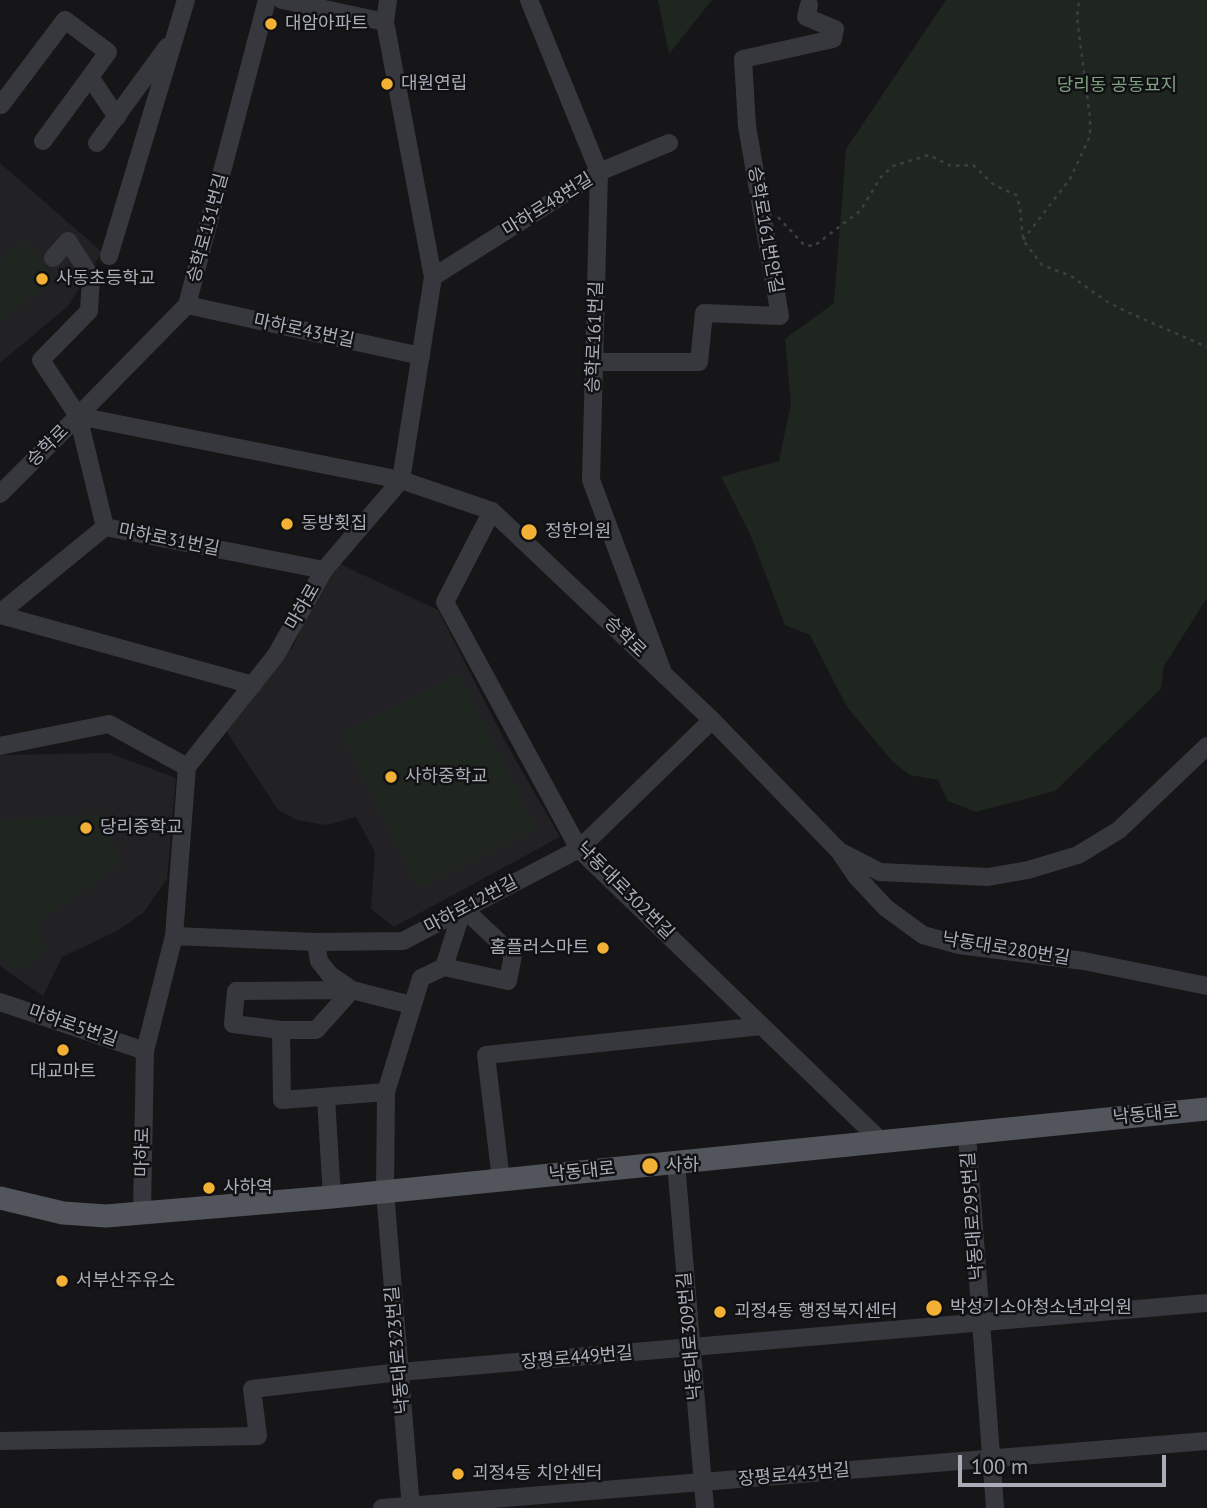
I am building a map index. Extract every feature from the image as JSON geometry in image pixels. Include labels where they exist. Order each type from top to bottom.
[{"type":"main road","name":"낙동대로","points":[[0,1198],[63,1213],[106,1216],[385,1192],[1207,1109]]},
{"type":"street","points":[[109,256],[186,0]]},
{"type":"street","name":"승학로131번길","points":[[78,416],[187,305],[267,0]]},
{"type":"street","points":[[282,0],[385,22]]},
{"type":"street","points":[[388,0],[385,22],[433,278],[401,480]]},
{"type":"street","name":"승학로161번길","points":[[529,0],[599,172],[591,480],[664,675]]},
{"type":"street","name":"승학로161번안길","points":[[594,362],[699,362],[704,313],[780,316],[747,126],[743,59],[833,40],[835,29],[806,17],[808,5]]},
{"type":"street","points":[[1,105],[65,20],[108,52],[43,141]]},
{"type":"street","points":[[97,143],[176,35]]},
{"type":"street","points":[[90,77],[117,117]]},
{"type":"street","name":"마하로48번길","points":[[433,278],[599,172],[669,143]]},
{"type":"street","points":[[53,258],[68,241],[91,277],[89,311],[41,360],[78,416],[105,527]]},
{"type":"street","name":"마하로43번길","points":[[187,305],[421,356]]},
{"type":"street","name":"승학로","points":[[0,494],[78,416],[401,480],[492,511],[712,720],[839,851],[880,872],[988,877],[1028,870],[1078,855],[1119,830],[1207,746]]},
{"type":"street","name":"마하로","points":[[142,1212],[145,1051],[174,936],[187,767],[276,655],[324,570],[401,480]]},
{"type":"street","name":"낙동대로302번길","points":[[492,511],[445,602],[579,849],[883,1143]]},
{"type":"street","name":"마하로31번길","points":[[0,614],[105,527],[324,570]]},
{"type":"street","points":[[0,614],[253,685]]},
{"type":"street","name":"마하로12번길","points":[[174,936],[316,942],[403,941],[579,849],[712,720]]},
{"type":"street","points":[[0,746],[109,723],[187,767]]},
{"type":"street","name":"낙동대로280번길","points":[[839,851],[856,876],[886,908],[923,935],[959,945],[1084,961],[1207,986]]},
{"type":"street","points":[[463,908],[513,955],[508,981],[444,967],[463,908]]},
{"type":"street","points":[[316,942],[320,961],[330,975],[352,989]]},
{"type":"street","name":"낙동대로323번길","points":[[410,1507],[385,1192],[386,1092],[421,978],[444,967]]},
{"type":"street","points":[[352,989],[316,1030],[281,1030],[233,1024],[236,991],[352,989],[411,1005]]},
{"type":"street","name":"마하로5번길","points":[[0,1002],[145,1051]]},
{"type":"street","points":[[501,1180],[486,1055],[762,1026]]},
{"type":"street","points":[[281,1030],[282,1100],[386,1092]]},
{"type":"street","points":[[326,1098],[332,1197]]},
{"type":"street","name":"낙동대로295번길","points":[[967,1134],[995,1508]]},
{"type":"street","name":"낙동대로309번길","points":[[676,1163],[705,1508]]},
{"type":"street","name":"장평로449번길","points":[[0,1441],[258,1436],[252,1389],[400,1372],[1207,1303]]},
{"type":"street","name":"장평로443번길","points":[[382,1508],[1207,1441]]},
{"type":"path","points":[[1023,240],[1070,179],[1090,136],[1077,18],[1079,0]]},
{"type":"path","points":[[765,232],[777,215],[804,245],[814,246],[860,211],[886,170],[907,160],[929,155],[951,166],[973,165],[994,185],[1016,195],[1020,207],[1023,240],[1042,265],[1071,276],[1125,311],[1207,346]]},
{"type":"shaded area","name":"사동초등학교","points":[[0,163],[102,252],[68,306],[0,363]]},
{"type":"shaded area","name":"사하중학교","points":[[340,564],[438,610],[506,743],[560,837],[394,927],[371,909],[375,852],[356,817],[326,825],[297,820],[278,810],[223,726],[294,645],[322,579]]},
{"type":"shaded area","name":"당리중학교","points":[[109,753],[176,778],[167,879],[143,913],[117,931],[62,957],[43,996],[0,966],[0,755]]},
{"type":"green space","points":[[658,0],[712,0],[669,54]]},
{"type":"green space","name":"당리동 공동묘지","points":[[946,0],[1207,0],[1207,598],[1164,666],[1161,689],[1055,791],[976,812],[948,801],[938,780],[910,775],[893,762],[847,707],[810,635],[785,625],[750,534],[721,477],[779,461],[791,403],[785,339],[834,303],[846,149]]},
{"type":"green space","points":[[25,239],[53,277],[0,323],[0,263]]},
{"type":"green space","points":[[459,674],[536,830],[418,888],[341,733]]},
{"type":"green space","points":[[109,814],[117,866],[34,925],[47,951],[17,971],[0,953],[0,820]]},
{"type":"place","name":"대암아파트","points":[[271,24]]},
{"type":"place","name":"대원연립","points":[[387,84]]},
{"type":"place","name":"사동초등학교","points":[[42,279]]},
{"type":"place","name":"동방횟집","points":[[287,524]]},
{"type":"place","name":"정한의원","points":[[529,532]]},
{"type":"place","name":"사하중학교","points":[[391,777]]},
{"type":"place","name":"당리중학교","points":[[86,828]]},
{"type":"place","name":"홈플러스마트","points":[[603,948]]},
{"type":"place","name":"대교마트","points":[[63,1050]]},
{"type":"place","name":"사하","points":[[650,1166]]},
{"type":"place","name":"사하역","points":[[209,1188]]},
{"type":"place","name":"서부산주유소","points":[[62,1281]]},
{"type":"place","name":"박성기소아청소년과의원","points":[[934,1308]]},
{"type":"place","name":"괴정4동 행정복지센터","points":[[720,1312]]},
{"type":"place","name":"괴정4동 치안센터","points":[[458,1474]]}]
